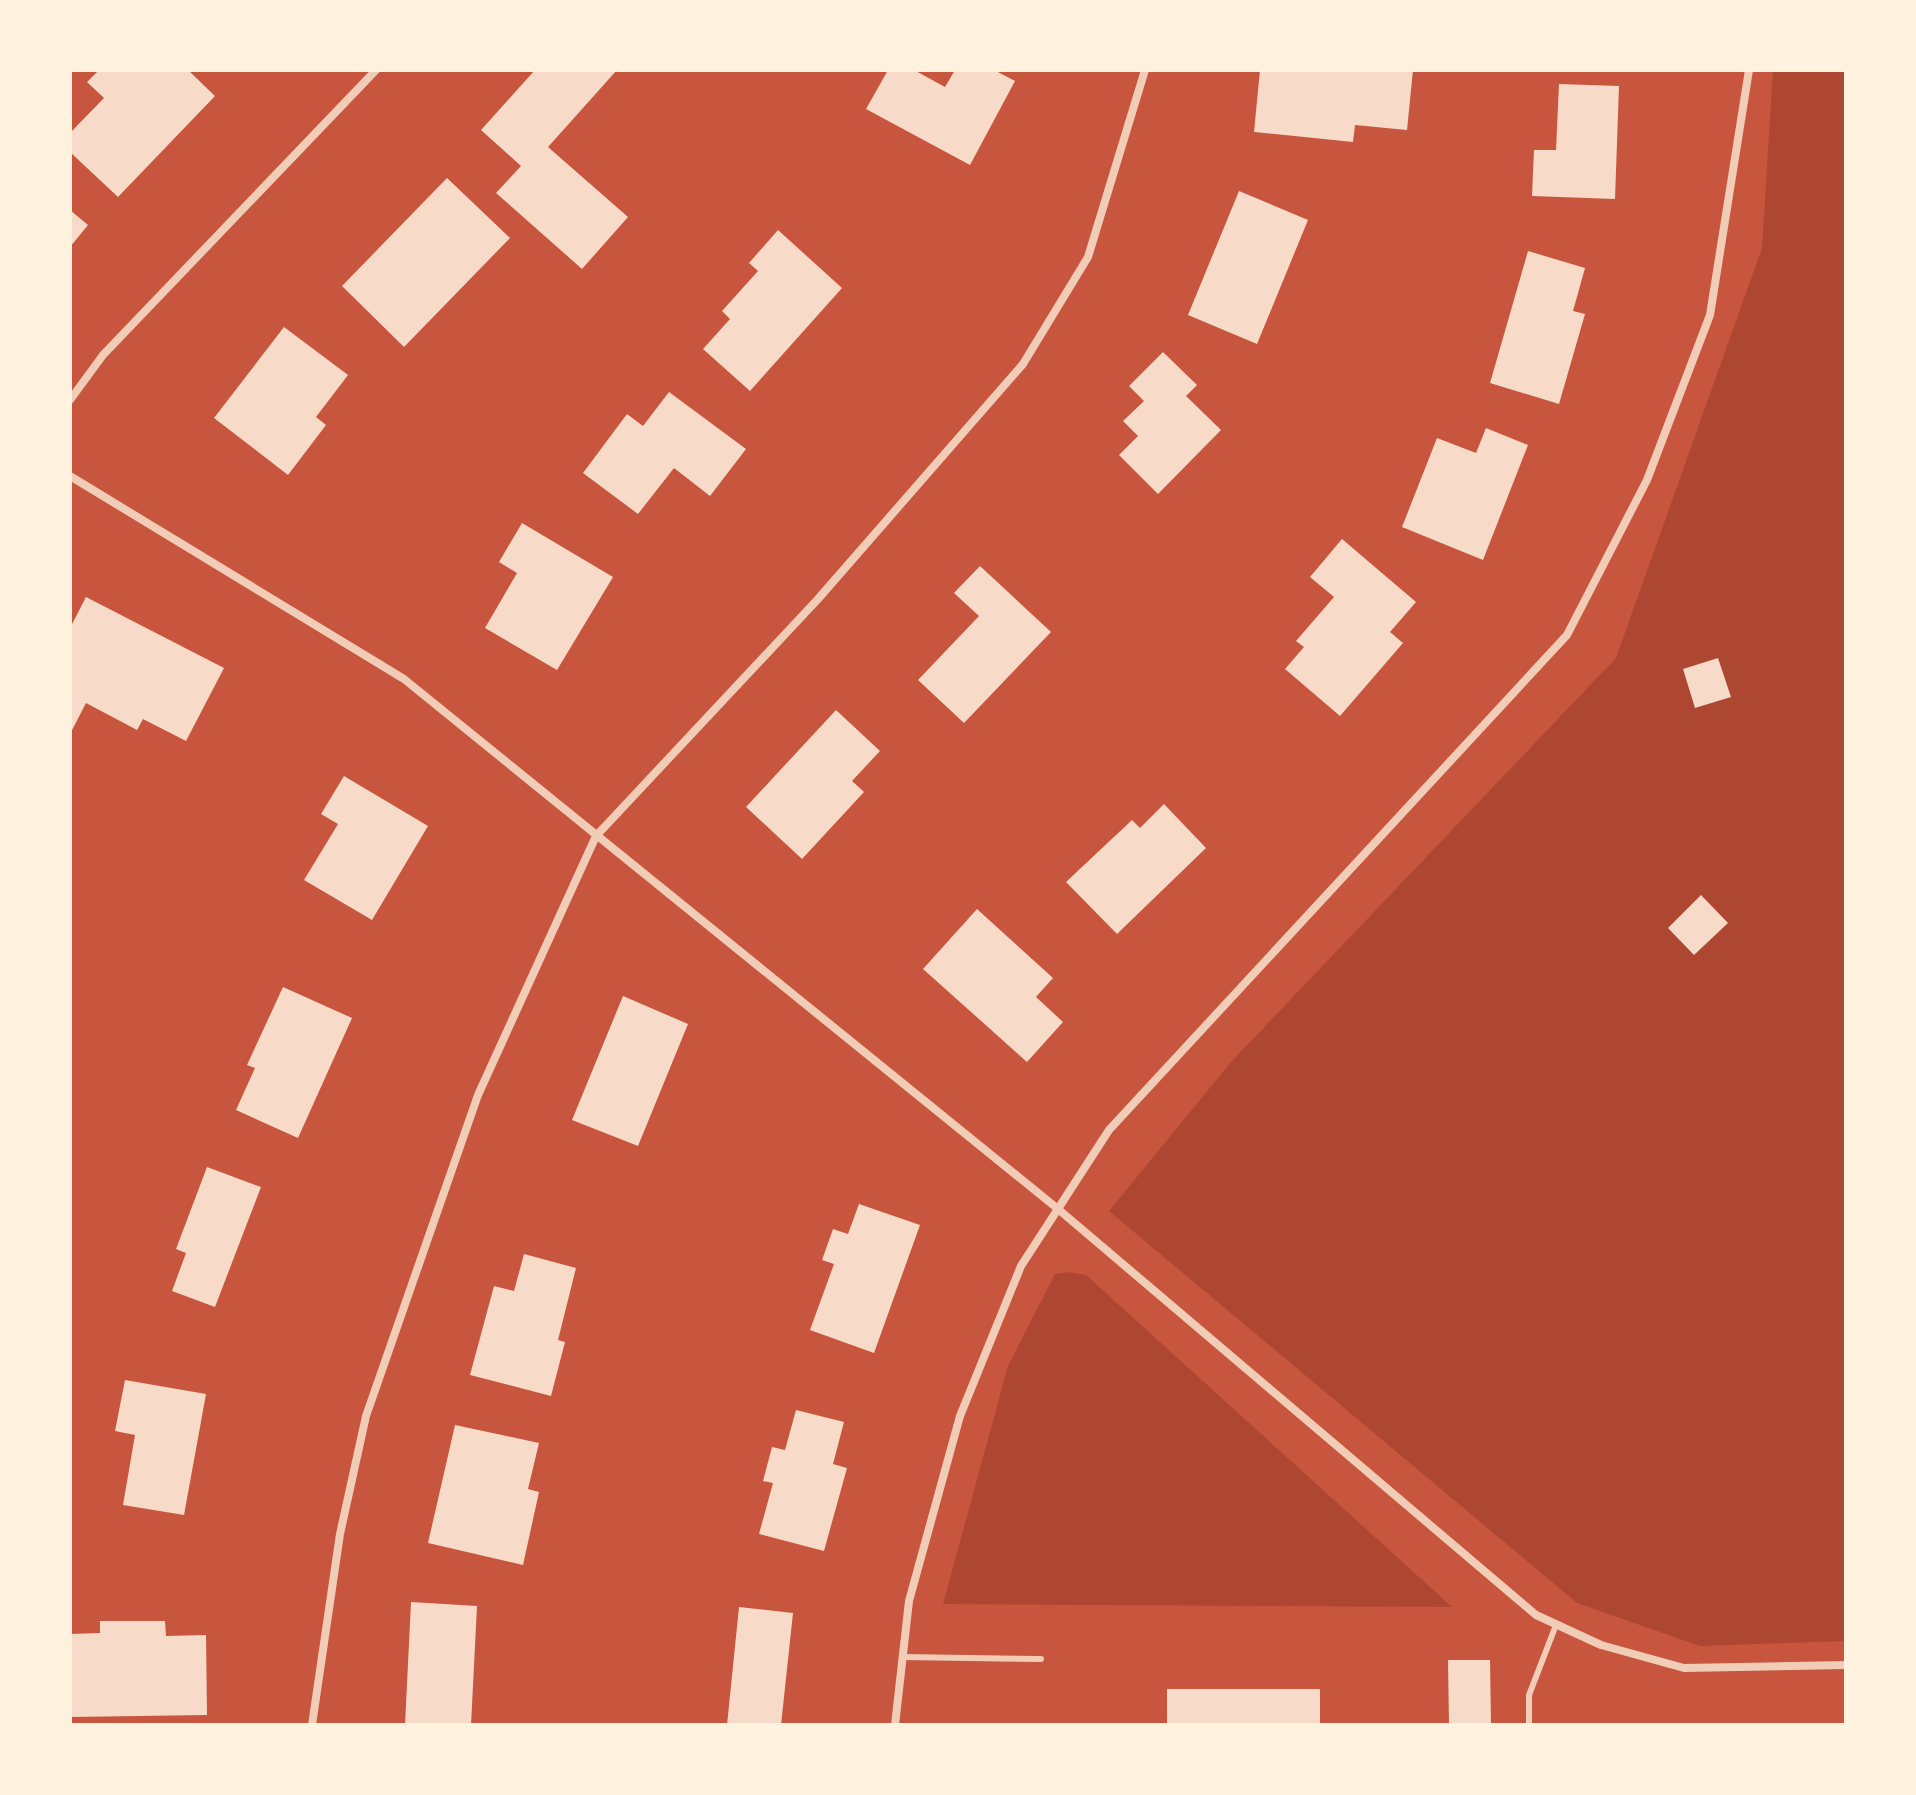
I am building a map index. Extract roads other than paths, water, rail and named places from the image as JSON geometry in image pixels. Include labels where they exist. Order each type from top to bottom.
[{"type":"street","points":[[70,400],[103,355],[376,70]]},
{"type":"street","points":[[312,1725],[340,1534],[366,1416],[478,1095],[596,836],[818,599],[1023,364],[1088,257],[1145,70]]},
{"type":"street","points":[[895,1725],[909,1601],[960,1416],[1021,1266],[1109,1130],[1567,635],[1647,480],[1710,315],[1749,70]]},
{"type":"street","points":[[70,476],[404,679],[1058,1209],[1536,1615],[1601,1645],[1684,1668],[1846,1665]]},
{"type":"lane","points":[[1529,1725],[1529,1695],[1556,1625]]},
{"type":"lane","points":[[902,1657],[1041,1659]]}]
